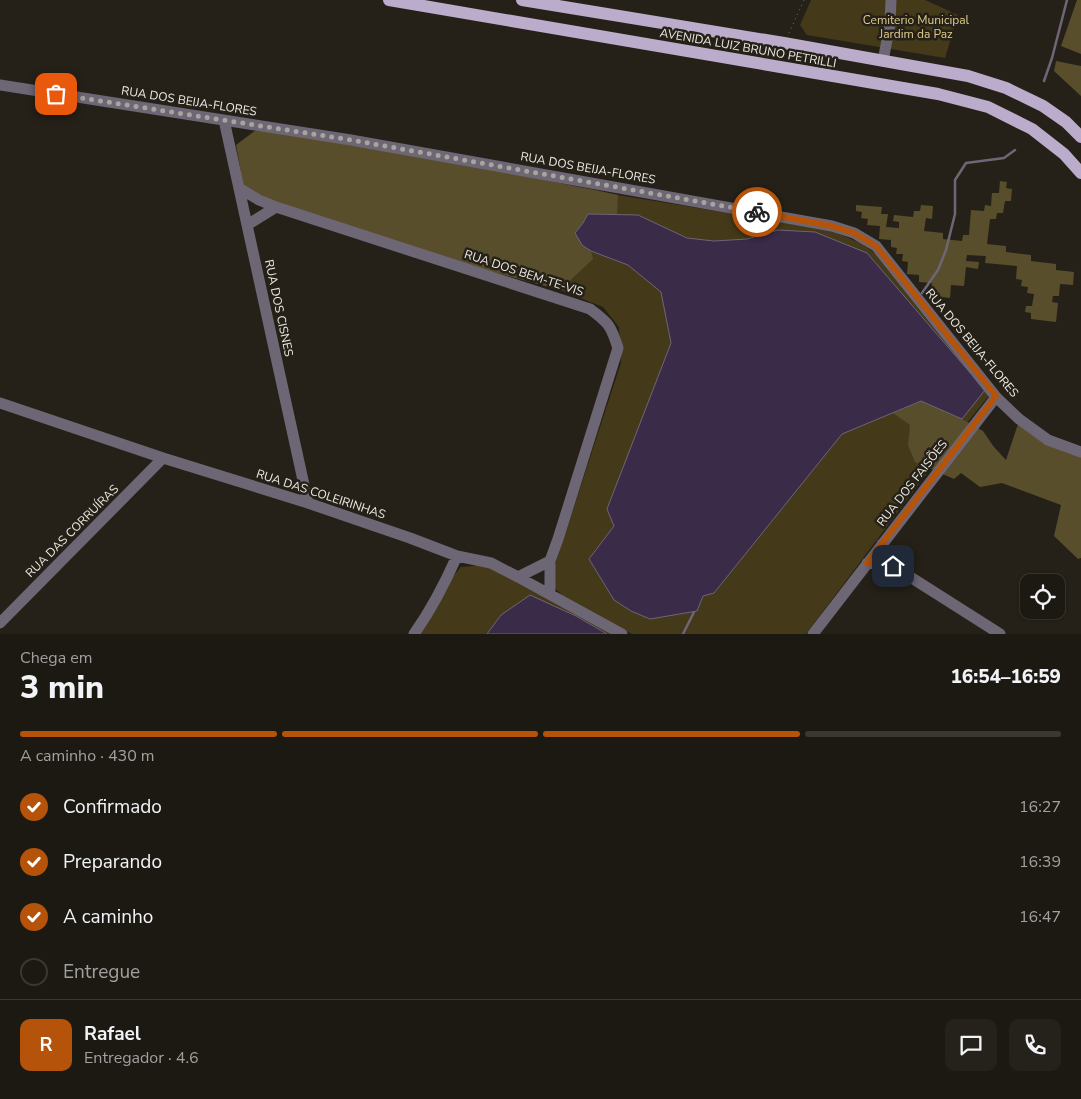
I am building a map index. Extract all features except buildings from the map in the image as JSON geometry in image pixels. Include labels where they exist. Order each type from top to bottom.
[{"type":"main road","name":"AVENIDA LUIZ BRUNO PETRILLI","points":[[389,0],[938,94],[988,108],[1032,129],[1064,154],[1081,173]]},
{"type":"main road","name":"AVENIDA LUIZ BRUNO PETRILLI","points":[[522,0],[558,3],[968,76],[1006,88],[1043,106],[1066,122],[1081,136]]},
{"type":"street","points":[[883,61],[890,24],[891,0]]},
{"type":"street","name":"RUA DOS BEIJA-FLORES","points":[[0,85],[351,140],[822,224],[854,233],[876,246],[996,396],[1019,419],[1048,440],[1081,452]]},
{"type":"street","name":"RUA DOS CISNES","points":[[224,120],[308,503]]},
{"type":"street","name":"RUA DOS BEM-TE-VIS","points":[[239,188],[259,200],[276,207],[590,309],[605,320],[613,332],[618,348],[550,561],[550,594]]},
{"type":"street","points":[[247,225],[276,207]]},
{"type":"street","name":"RUA DOS FAISÕES","points":[[813,634],[996,396]]},
{"type":"street","name":"RUA DAS COLEIRINHAS","points":[[0,403],[163,458],[308,503],[457,556],[491,563],[622,634]]},
{"type":"street","name":"RUA DAS CORRUÍRAS","points":[[0,623],[163,458]]},
{"type":"street","points":[[882,544],[893,566]]},
{"type":"street","points":[[414,634],[447,579],[457,556]]},
{"type":"street","points":[[518,577],[550,561]]},
{"type":"street","points":[[867,563],[893,566],[1000,634]]},
{"type":"path","points":[[784,43],[804,0]]},
{"type":"green space","name":"Cemiterio Municipal Jardim da Paz","points":[[811,0],[925,0],[958,15],[945,58],[807,35],[800,25]]},
{"type":"green space","points":[[236,145],[592,189],[618,195],[827,229],[863,244],[878,256],[991,393],[931,468],[806,634],[632,634],[564,597],[552,585],[555,565],[621,363],[619,327],[603,307],[560,290]],"holes":[[[638,215],[687,238],[714,241],[747,239],[778,230],[815,232],[867,253],[984,390],[921,401],[842,434],[714,593],[703,596],[614,600],[589,559],[614,526],[671,343],[661,291],[628,265],[591,251],[581,244]]]},
{"type":"green space","points":[[485,565],[615,634],[607,634],[576,616],[501,615],[487,634],[416,634],[450,580],[461,567]]},
{"type":"shaded area","points":[[1077,0],[1081,0],[1081,54],[1061,46]]},
{"type":"shaded area","points":[[1056,61],[1081,66],[1081,96],[1054,71]]},
{"type":"shaded area","points":[[256,130],[350,143],[482,167],[618,195],[617,214],[588,214],[575,233],[582,245],[591,251],[593,259],[560,290],[482,269],[274,203],[243,184],[236,145]]},
{"type":"shaded area","points":[[1000,181],[1007,182],[1006,188],[1012,189],[1011,201],[1005,201],[1003,213],[997,213],[996,219],[990,219],[987,244],[1006,246],[1006,252],[1031,255],[1031,261],[1056,264],[1056,270],[1074,272],[1073,285],[1060,284],[1059,296],[1053,296],[1052,302],[1058,303],[1056,322],[1031,319],[1031,313],[1025,312],[1026,306],[1032,306],[1034,294],[1027,293],[1028,287],[1021,286],[1022,280],[1016,279],[1017,266],[985,263],[986,256],[967,255],[966,261],[979,262],[978,269],[966,267],[964,286],[951,285],[950,298],[943,297],[943,303],[936,303],[937,290],[931,289],[932,283],[919,282],[919,275],[907,274],[908,262],[902,261],[903,254],[896,254],[897,248],[891,247],[891,240],[879,239],[880,226],[867,225],[868,219],[861,218],[862,212],[856,211],[856,205],[882,207],[881,214],[888,214],[886,227],[899,228],[899,222],[893,221],[894,215],[913,217],[914,211],[920,211],[921,205],[933,206],[932,219],[926,218],[924,231],[943,233],[943,239],[962,241],[963,235],[969,235],[971,210],[984,211],[985,205],[991,206],[992,193],[999,193]]},
{"type":"shaded area","points":[[588,214],[638,215],[687,238],[714,241],[747,239],[778,230],[815,232],[867,253],[985,390],[962,419],[921,401],[842,434],[714,593],[703,596],[697,611],[650,619],[631,611],[614,600],[589,559],[614,526],[607,509],[671,343],[661,292],[628,265],[591,251],[582,245],[575,233]]},
{"type":"shaded area","points":[[921,401],[962,419],[983,431],[1006,460],[1018,424],[1081,456],[1081,558],[1078,559],[1054,536],[1061,505],[1002,483],[980,487],[961,473],[954,479],[915,462],[908,445],[910,425],[893,413]]},
{"type":"shaded area","points":[[530,595],[576,616],[607,634],[487,634],[501,615]]},
{"type":"waterway","points":[[1044,81],[1067,0]]},
{"type":"waterway","points":[[922,293],[938,270],[946,250],[955,214],[955,180],[966,163],[1004,158],[1015,150]]},
{"type":"waterway","points":[[683,634],[694,612]]},
{"type":"way so far","points":[[56,94],[351,140],[757,212]]},
{"type":"route","points":[[757,212],[832,226],[854,233],[876,246],[996,396],[867,563],[893,566]]}]
